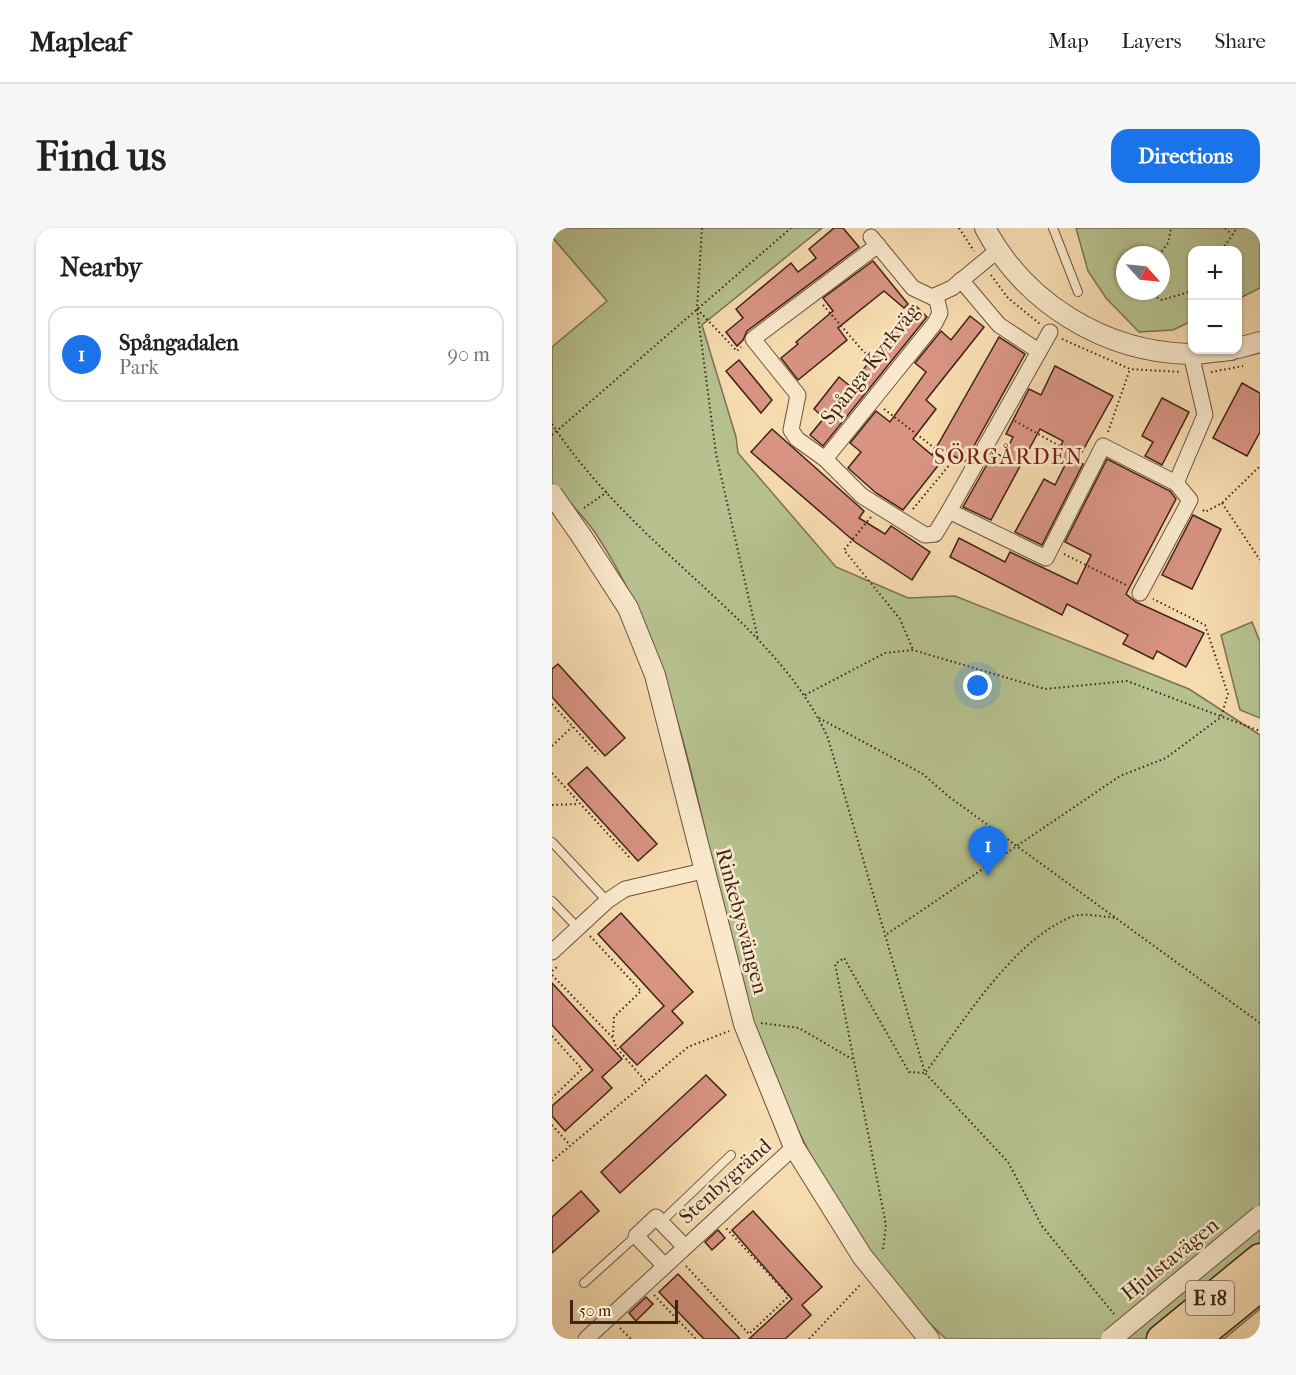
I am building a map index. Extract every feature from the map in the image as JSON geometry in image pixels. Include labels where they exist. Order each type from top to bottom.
[{"type":"highway","name":"E 18","points":[[1161,1339],[1260,1258]]},
{"type":"highway","name":"E 18","points":[[1196,1339],[1260,1287]]},
{"type":"street","points":[[985,228],[997,250],[1023,284],[1052,308],[1119,343],[1158,351],[1188,354]]},
{"type":"street","name":"Spånga Kyrkväg","points":[[997,250],[962,280],[932,297],[914,288],[875,241],[814,293],[753,339],[798,395],[791,430],[797,439],[825,459],[862,496],[925,535],[935,534],[1050,332]]},
{"type":"street","points":[[962,280],[999,325],[1038,350]]},
{"type":"street","name":"Spånga Kyrkväg","points":[[825,459],[936,323],[940,314],[936,296]]},
{"type":"street","points":[[1242,347],[1260,342]]},
{"type":"street","points":[[1176,483],[1204,415],[1191,354]]},
{"type":"street","points":[[949,511],[1046,558],[1103,446],[1176,483],[1190,500],[1140,593]]},
{"type":"street","name":"Rinkebysvängen","points":[[552,494],[628,608],[655,675],[703,871],[744,1024],[794,1147],[862,1256],[927,1338]]},
{"type":"street","points":[[552,952],[584,932],[607,901],[625,889],[703,871]]},
{"type":"street","name":"Stenbygränd","points":[[636,1236],[656,1217],[661,1222],[675,1256],[794,1147]]},
{"type":"street","name":"Hjulstavägen","points":[[1111,1339],[1260,1216]]},
{"type":"street","points":[[586,1339],[675,1256],[636,1236]]},
{"type":"lane","points":[[1053,228],[1078,292]]},
{"type":"lane","points":[[552,842],[607,901]]},
{"type":"lane","points":[[552,901],[584,932]]},
{"type":"lane","points":[[661,1222],[732,1155]]},
{"type":"lane","points":[[584,1283],[636,1236]]},
{"type":"path","points":[[702,228],[697,309],[716,454],[758,640]]},
{"type":"path","points":[[552,435],[791,228]]},
{"type":"path","points":[[1166,246],[1171,228]]},
{"type":"path","points":[[1226,228],[1231,234]]},
{"type":"path","points":[[1224,246],[1237,228]]},
{"type":"path","points":[[1170,298],[1188,292]]},
{"type":"path","points":[[814,293],[863,351],[894,374]]},
{"type":"path","points":[[697,309],[737,351],[753,339]]},
{"type":"path","points":[[1103,446],[1130,369]]},
{"type":"path","points":[[874,398],[892,417],[951,463],[970,472]]},
{"type":"path","points":[[1002,414],[1093,465]]},
{"type":"path","points":[[552,424],[629,515],[758,640],[805,695],[828,738],[925,1073],[1008,1162],[1042,1226],[1108,1309]]},
{"type":"path","points":[[902,522],[951,463]]},
{"type":"path","points":[[1190,500],[1205,512],[1222,503],[1260,466]]},
{"type":"path","points":[[1222,503],[1260,560]]},
{"type":"path","points":[[879,507],[844,550],[900,619],[913,650]]},
{"type":"path","points":[[886,935],[1120,776],[1166,758],[1221,717],[1228,694],[1204,625],[1051,547]]},
{"type":"path","points":[[805,695],[885,653],[913,650],[1046,689],[1127,681],[1260,731]]},
{"type":"path","points":[[552,704],[598,754]]},
{"type":"path","points":[[819,718],[923,774],[948,796],[1260,1023]]},
{"type":"path","points":[[552,746],[572,727]]},
{"type":"path","points":[[552,773],[631,859]]},
{"type":"path","points":[[552,805],[581,804]]},
{"type":"path","points":[[925,1073],[1004,970],[1040,936],[1073,916],[1116,918]]},
{"type":"path","points":[[584,932],[641,992],[614,1017],[614,1038],[616,1047],[646,1082]]},
{"type":"path","points":[[883,1249],[886,1225],[835,964],[843,958],[909,1072],[925,1073]]},
{"type":"path","points":[[552,975],[614,1038]]},
{"type":"path","points":[[762,1023],[799,1028],[853,1060]]},
{"type":"path","points":[[552,1161],[688,1047],[732,1030]]},
{"type":"path","points":[[552,1036],[582,1070],[552,1098]]},
{"type":"path","points":[[552,1125],[570,1146]]},
{"type":"path","points":[[675,1256],[749,1334],[789,1296],[717,1218]]},
{"type":"path","points":[[809,1339],[861,1284]]},
{"type":"path","points":[[645,1285],[696,1339]]},
{"type":"green space","points":[[552,228],[822,228],[702,325],[736,437],[738,453],[836,567],[908,598],[955,596],[1189,689],[1260,735],[1260,1309],[1224,1339],[946,1339],[914,1307],[884,1271],[830,1190],[785,1103],[747,1004],[677,718],[643,623],[622,577],[596,534],[552,483],[552,347],[607,301],[552,237]]},
{"type":"green space","points":[[1076,228],[1260,228],[1260,288],[1242,297],[1242,246],[1188,246],[1188,323],[1173,330],[1139,332],[1106,298],[1088,271]]},
{"type":"green space","points":[[1252,622],[1260,642],[1260,718],[1240,710],[1221,635]]},
{"type":"building","points":[[834,228],[843,228],[859,247],[747,331],[737,346],[726,332],[743,318],[736,309],[791,263],[798,272],[816,258],[809,249]]},
{"type":"building","points":[[873,261],[908,304],[904,308],[884,291],[838,328],[847,340],[798,380],[781,358],[798,344],[796,342],[833,311],[823,298]]},
{"type":"building","points":[[915,305],[927,317],[823,446],[810,435],[824,418],[814,409],[839,377],[850,386]]},
{"type":"building","points":[[970,316],[984,327],[926,400],[936,409],[913,439],[932,455],[999,337],[1025,354],[965,462],[948,453],[903,510],[876,493],[848,468],[861,452],[850,443],[876,411],[890,422],[926,372],[915,363],[941,331],[951,340]]},
{"type":"building","points":[[739,360],[772,400],[761,413],[726,371]]},
{"type":"building","points":[[1055,366],[1113,396],[1077,461],[1083,464],[1042,545],[1015,532],[1044,479],[1055,485],[1065,465],[1054,459],[1063,441],[1040,429],[991,520],[963,507],[994,452],[1003,457],[1013,437],[1006,434],[1029,389],[1041,395]]},
{"type":"building","points":[[1242,383],[1260,393],[1260,432],[1247,456],[1213,438]]},
{"type":"building","points":[[1162,398],[1189,412],[1162,465],[1145,456],[1153,442],[1142,436]]},
{"type":"building","points":[[772,429],[864,511],[859,518],[885,534],[891,526],[930,552],[912,580],[855,542],[751,452]]},
{"type":"building","points":[[1107,459],[1170,491],[1176,499],[1126,594],[1136,602],[1204,633],[1186,667],[1157,651],[1153,659],[1123,644],[1128,635],[1067,604],[1062,615],[950,557],[959,538],[1005,562],[1010,552],[1077,584],[1091,555],[1065,542]]},
{"type":"building","points":[[1193,515],[1221,529],[1192,589],[1162,575]]},
{"type":"building","points":[[558,664],[625,738],[605,756],[552,697],[552,669]]},
{"type":"building","points":[[587,767],[657,844],[638,861],[568,784]]},
{"type":"building","points":[[621,913],[693,992],[672,1011],[683,1023],[637,1065],[620,1047],[664,1006],[598,934]]},
{"type":"building","points":[[552,983],[622,1059],[602,1077],[612,1088],[565,1131],[552,1116],[552,1106],[593,1070],[552,1025]]},
{"type":"building","points":[[706,1075],[726,1095],[620,1193],[601,1172]]},
{"type":"building","points":[[581,1191],[599,1211],[552,1253],[552,1217]]},
{"type":"building","points":[[753,1211],[822,1287],[802,1305],[811,1315],[785,1339],[749,1339],[792,1299],[732,1230]]},
{"type":"building","points":[[718,1230],[725,1238],[712,1250],[705,1242]]},
{"type":"building","points":[[678,1274],[740,1339],[704,1339],[659,1292]]},
{"type":"building","points":[[646,1297],[653,1304],[636,1321],[629,1313]]},
{"type":"place","name":"Spångadalen","points":[[988,876]]},
{"type":"district","name":"SÖRGÅRDEN","points":[[1009,457]]}]
